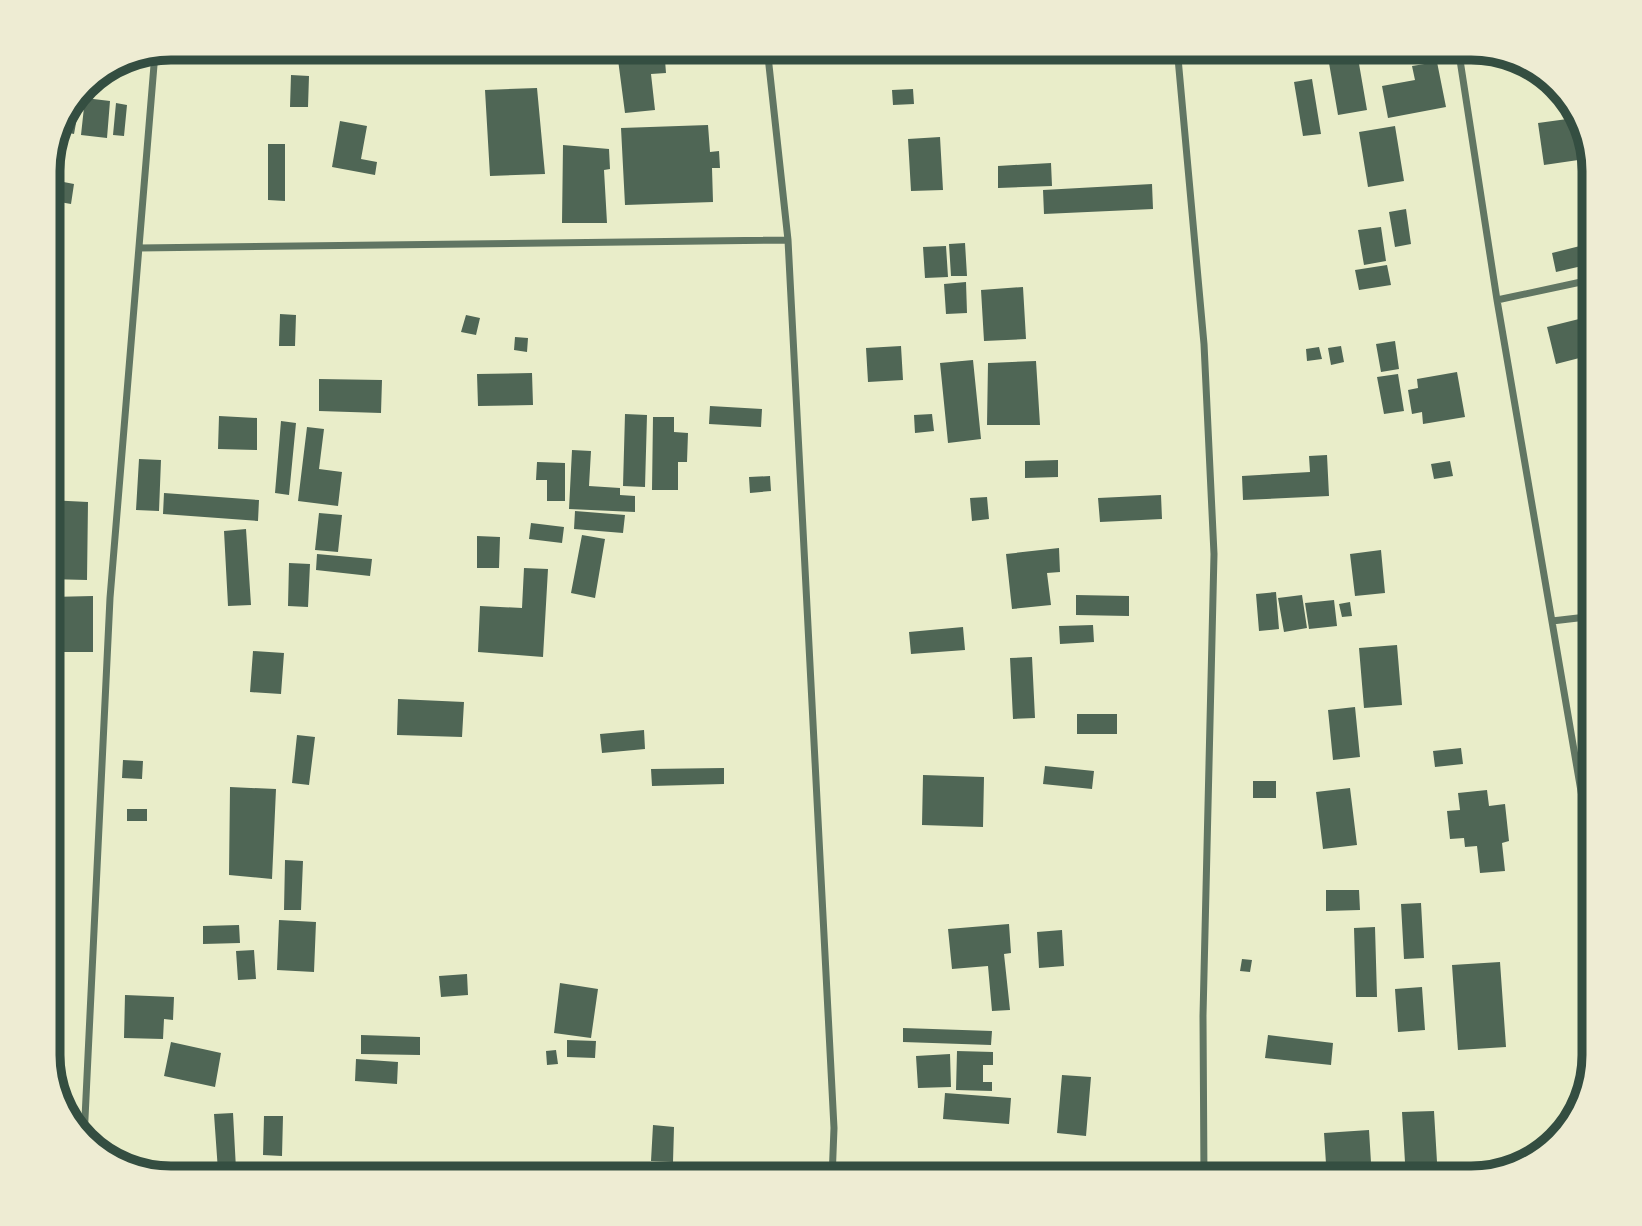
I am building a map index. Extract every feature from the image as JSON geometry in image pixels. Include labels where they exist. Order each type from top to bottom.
[{"type":"street","points":[[768,60],[788,240],[834,1128],[833,1166]]},
{"type":"street","points":[[1178,60],[1204,344],[1214,554],[1203,1003],[1204,1166]]},
{"type":"street","points":[[1460,60],[1497,300],[1582,797]]},
{"type":"street","points":[[85,1126],[110,598],[154,61]]},
{"type":"street","points":[[139,248],[788,240]]},
{"type":"street","points":[[1497,300],[1582,282]]},
{"type":"street","points":[[1552,621],[1582,618]]},
{"type":"building","points":[[618,60],[665,60],[666,73],[651,74],[655,110],[625,113]]},
{"type":"building","points":[[1358,60],[1367,110],[1338,115],[1329,63]]},
{"type":"building","points":[[1437,62],[1446,107],[1388,118],[1382,86],[1415,80],[1412,66]]},
{"type":"building","points":[[291,75],[309,76],[308,107],[290,107]]},
{"type":"building","points":[[1312,79],[1321,134],[1303,136],[1294,82]]},
{"type":"building","points":[[537,88],[545,174],[490,176],[485,90]]},
{"type":"building","points":[[913,89],[914,104],[893,105],[892,90]]},
{"type":"building","points":[[85,100],[110,101],[107,138],[81,135]]},
{"type":"building","points":[[116,103],[127,105],[124,136],[113,135]]},
{"type":"building","points":[[79,108],[74,134],[67,132]]},
{"type":"building","points":[[1570,119],[1577,135],[1581,160],[1544,165],[1538,123]]},
{"type":"building","points":[[340,121],[367,126],[361,159],[377,162],[375,175],[332,167]]},
{"type":"building","points":[[708,125],[710,152],[719,151],[720,168],[712,168],[713,202],[625,205],[621,128]]},
{"type":"building","points":[[1395,126],[1404,181],[1368,187],[1359,132]]},
{"type":"building","points":[[940,137],[943,190],[911,191],[908,139]]},
{"type":"building","points":[[268,144],[285,144],[285,201],[268,200]]},
{"type":"building","points":[[563,145],[609,149],[610,169],[604,170],[607,223],[562,223]]},
{"type":"building","points":[[1051,163],[1052,186],[998,188],[998,166]]},
{"type":"building","points":[[60,181],[74,184],[71,204],[60,202]]},
{"type":"building","points":[[1152,184],[1153,209],[1044,214],[1043,190]]},
{"type":"building","points":[[1406,209],[1411,244],[1395,247],[1389,212]]},
{"type":"building","points":[[1381,227],[1386,261],[1364,265],[1358,230]]},
{"type":"building","points":[[965,243],[967,276],[951,276],[949,244]]},
{"type":"building","points":[[946,246],[948,277],[925,278],[923,247]]},
{"type":"building","points":[[1582,246],[1582,266],[1556,272],[1552,253]]},
{"type":"building","points":[[1387,265],[1391,285],[1359,290],[1355,270]]},
{"type":"building","points":[[966,282],[967,313],[946,314],[944,284]]},
{"type":"building","points":[[1023,287],[1026,339],[984,341],[981,290]]},
{"type":"building","points":[[280,314],[296,315],[295,346],[279,346]]},
{"type":"building","points":[[466,315],[480,318],[476,335],[461,332]]},
{"type":"building","points":[[1582,318],[1582,357],[1556,364],[1547,327]]},
{"type":"building","points":[[515,337],[528,338],[527,352],[514,350]]},
{"type":"building","points":[[1395,341],[1399,369],[1381,372],[1376,344]]},
{"type":"building","points":[[901,346],[903,380],[868,382],[866,348]]},
{"type":"building","points":[[1341,346],[1344,362],[1331,365],[1328,348]]},
{"type":"building","points":[[1319,347],[1322,359],[1307,361],[1306,349]]},
{"type":"building","points":[[973,360],[981,439],[948,443],[940,363]]},
{"type":"building","points":[[1036,361],[1040,425],[987,425],[988,363]]},
{"type":"building","points":[[1457,372],[1465,417],[1423,424],[1422,412],[1412,414],[1408,390],[1418,388],[1417,379]]},
{"type":"building","points":[[532,373],[533,405],[478,406],[477,374]]},
{"type":"building","points":[[1398,374],[1404,411],[1384,414],[1377,377]]},
{"type":"building","points":[[319,379],[382,380],[381,413],[319,411]]},
{"type":"building","points":[[710,406],[762,409],[761,427],[709,424]]},
{"type":"building","points":[[625,414],[647,415],[645,487],[623,486]]},
{"type":"building","points":[[932,414],[934,431],[915,433],[914,415]]},
{"type":"building","points":[[219,416],[257,418],[257,450],[218,449]]},
{"type":"building","points":[[653,417],[674,417],[674,432],[688,433],[687,462],[678,462],[678,490],[652,490]]},
{"type":"building","points":[[281,421],[296,423],[289,495],[275,493]]},
{"type":"building","points":[[307,427],[324,429],[319,469],[342,472],[338,506],[298,501]]},
{"type":"building","points":[[572,450],[591,451],[589,486],[620,488],[620,495],[635,496],[635,512],[569,509]]},
{"type":"building","points":[[1327,455],[1329,496],[1243,500],[1242,476],[1310,472],[1309,456]]},
{"type":"building","points":[[139,459],[161,460],[159,511],[136,510]]},
{"type":"building","points":[[1058,460],[1058,477],[1025,478],[1025,461]]},
{"type":"building","points":[[1450,461],[1453,476],[1434,479],[1431,464]]},
{"type":"building","points":[[537,462],[565,463],[565,501],[547,501],[547,480],[536,480]]},
{"type":"building","points":[[770,476],[771,491],[750,493],[749,477]]},
{"type":"building","points":[[164,493],[259,500],[258,521],[163,514]]},
{"type":"building","points":[[1161,495],[1162,519],[1100,522],[1098,498]]},
{"type":"building","points":[[987,497],[989,519],[972,521],[970,498]]},
{"type":"building","points":[[60,501],[88,502],[87,580],[60,579]]},
{"type":"building","points":[[575,511],[625,515],[623,533],[574,529]]},
{"type":"building","points":[[319,513],[342,515],[338,552],[315,550]]},
{"type":"building","points":[[531,523],[564,527],[562,543],[529,539]]},
{"type":"building","points":[[246,529],[251,605],[228,606],[224,531]]},
{"type":"building","points":[[582,535],[605,539],[595,598],[571,593]]},
{"type":"building","points":[[477,536],[500,537],[499,568],[477,568]]},
{"type":"building","points":[[1059,548],[1060,572],[1047,573],[1051,605],[1012,609],[1006,554]]},
{"type":"building","points":[[1381,550],[1385,593],[1355,596],[1350,554]]},
{"type":"building","points":[[317,554],[372,559],[370,576],[316,570]]},
{"type":"building","points":[[289,563],[310,564],[308,607],[288,606]]},
{"type":"building","points":[[524,568],[548,569],[543,657],[478,652],[480,606],[522,608]]},
{"type":"building","points":[[1276,592],[1279,629],[1259,631],[1256,594]]},
{"type":"building","points":[[1076,595],[1129,596],[1129,616],[1076,615]]},
{"type":"building","points":[[1302,595],[1307,628],[1284,632],[1278,598]]},
{"type":"building","points":[[93,596],[93,652],[60,652],[60,597]]},
{"type":"building","points":[[1334,600],[1337,626],[1309,629],[1305,603]]},
{"type":"building","points":[[1350,602],[1352,616],[1342,617],[1339,604]]},
{"type":"building","points":[[1093,625],[1094,642],[1060,644],[1059,626]]},
{"type":"building","points":[[963,627],[965,650],[911,654],[909,632]]},
{"type":"building","points":[[1397,645],[1402,705],[1364,708],[1359,648]]},
{"type":"building","points":[[253,651],[284,653],[281,694],[250,692]]},
{"type":"building","points":[[1032,657],[1035,718],[1013,719],[1010,658]]},
{"type":"building","points":[[398,699],[464,702],[462,737],[397,735]]},
{"type":"building","points":[[1355,707],[1360,757],[1333,760],[1328,710]]},
{"type":"building","points":[[1077,714],[1117,714],[1117,734],[1077,734]]},
{"type":"building","points":[[644,730],[645,749],[602,753],[600,734]]},
{"type":"building","points":[[297,735],[315,737],[309,785],[292,783]]},
{"type":"building","points":[[1461,748],[1463,764],[1435,767],[1433,751]]},
{"type":"building","points":[[123,760],[143,761],[142,779],[122,778]]},
{"type":"building","points":[[1045,766],[1094,771],[1092,789],[1043,784]]},
{"type":"building","points":[[724,768],[724,784],[652,786],[651,769]]},
{"type":"building","points":[[923,775],[984,777],[983,827],[922,825]]},
{"type":"building","points":[[1253,781],[1276,781],[1276,798],[1253,798]]},
{"type":"building","points":[[230,787],[276,789],[272,879],[229,875]]},
{"type":"building","points":[[1350,788],[1357,845],[1323,849],[1316,792]]},
{"type":"building","points":[[1487,790],[1489,806],[1505,804],[1509,841],[1502,843],[1505,871],[1480,873],[1477,846],[1465,847],[1464,838],[1450,839],[1447,811],[1460,810],[1458,793]]},
{"type":"building","points":[[127,809],[147,809],[147,821],[127,821]]},
{"type":"building","points":[[285,860],[303,861],[301,910],[284,910]]},
{"type":"building","points":[[1326,890],[1359,890],[1360,910],[1326,911]]},
{"type":"building","points":[[1421,903],[1424,958],[1404,959],[1401,904]]},
{"type":"building","points":[[279,920],[316,922],[314,972],[277,970]]},
{"type":"building","points":[[1009,924],[1011,953],[1004,954],[1010,1010],[992,1011],[988,966],[952,969],[948,929]]},
{"type":"building","points":[[239,925],[240,943],[203,944],[203,926]]},
{"type":"building","points":[[1375,927],[1377,997],[1356,997],[1354,928]]},
{"type":"building","points":[[1062,930],[1064,966],[1039,968],[1037,932]]},
{"type":"building","points":[[254,950],[256,979],[238,980],[236,951]]},
{"type":"building","points":[[1242,959],[1252,960],[1250,972],[1240,971]]},
{"type":"building","points":[[1500,962],[1506,1047],[1458,1050],[1452,965]]},
{"type":"building","points":[[467,974],[468,995],[441,997],[439,976]]},
{"type":"building","points":[[560,983],[598,989],[591,1038],[554,1033]]},
{"type":"building","points":[[1422,987],[1425,1030],[1398,1032],[1395,989]]},
{"type":"building","points":[[125,995],[174,997],[173,1020],[164,1019],[163,1039],[124,1038]]},
{"type":"building","points":[[903,1028],[992,1031],[991,1045],[903,1042]]},
{"type":"building","points":[[361,1035],[420,1037],[420,1055],[361,1054]]},
{"type":"building","points":[[1268,1035],[1333,1043],[1331,1065],[1265,1058]]},
{"type":"building","points":[[567,1040],[596,1041],[595,1058],[567,1057]]},
{"type":"building","points":[[171,1042],[221,1053],[215,1087],[164,1076]]},
{"type":"building","points":[[556,1050],[558,1064],[547,1065],[546,1051]]},
{"type":"building","points":[[957,1051],[993,1052],[993,1065],[983,1065],[983,1082],[992,1082],[992,1091],[956,1090]]},
{"type":"building","points":[[950,1054],[951,1087],[918,1088],[916,1056]]},
{"type":"building","points":[[356,1059],[398,1062],[397,1084],[355,1081]]},
{"type":"building","points":[[1062,1075],[1091,1077],[1086,1136],[1057,1133]]},
{"type":"building","points":[[945,1093],[1011,1098],[1009,1124],[943,1119]]},
{"type":"building","points":[[1434,1111],[1437,1166],[1405,1166],[1402,1112]]},
{"type":"building","points":[[233,1113],[236,1166],[218,1166],[214,1114]]},
{"type":"building","points":[[264,1116],[283,1116],[282,1156],[263,1155]]},
{"type":"building","points":[[653,1125],[674,1127],[673,1162],[651,1161]]},
{"type":"building","points":[[1369,1130],[1371,1166],[1326,1166],[1324,1133]]}]
